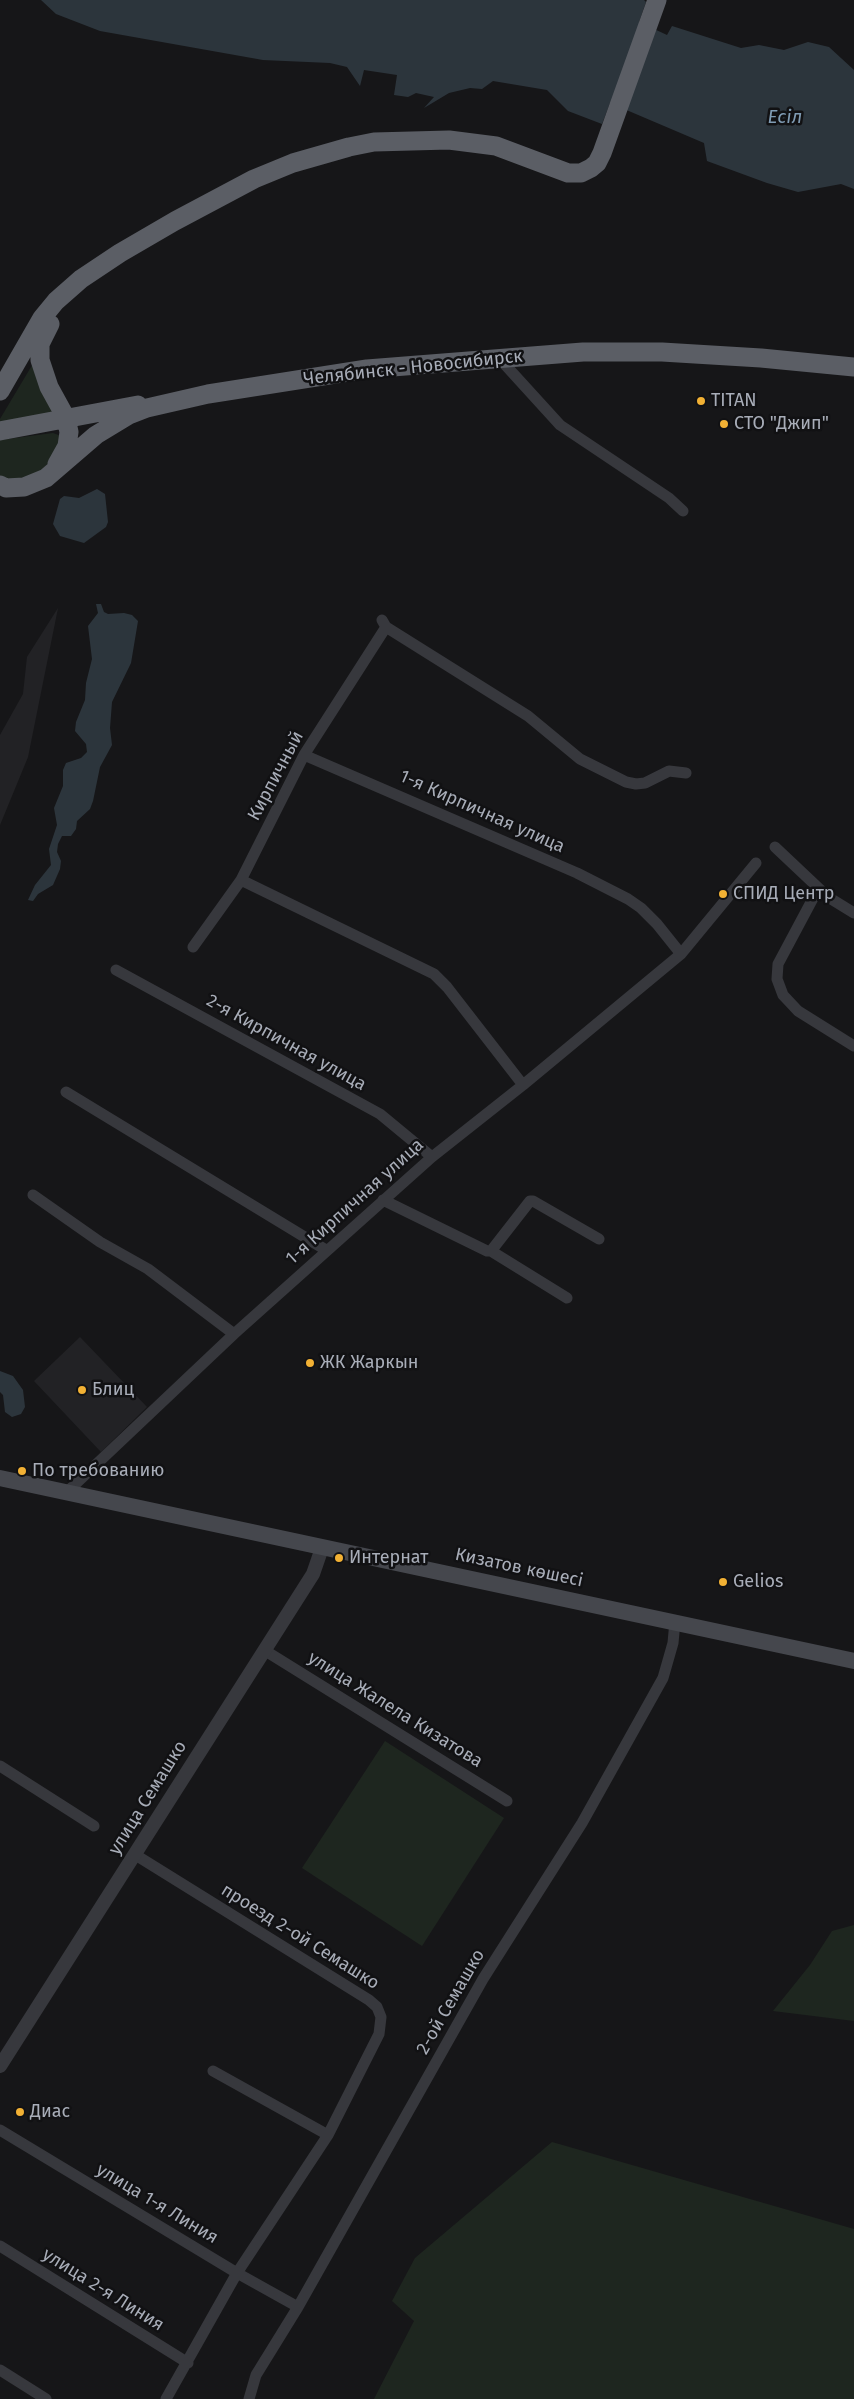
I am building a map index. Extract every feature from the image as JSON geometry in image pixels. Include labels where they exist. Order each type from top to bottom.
[{"type":"highway","points":[[0,391],[42,318],[56,301],[81,278],[128,248],[254,179],[293,163],[329,152],[374,142],[449,140],[496,146],[572,174],[581,173],[595,166],[604,148],[657,0]]},
{"type":"highway","points":[[46,478],[61,460],[67,446],[69,432],[66,418],[43,375],[39,356],[44,334],[58,311],[94,280],[227,198],[274,174],[329,152]]},
{"type":"highway","name":"Челябинск - Новосибирск","points":[[0,486],[6,488],[24,487],[46,478],[96,435],[129,415],[208,394],[367,368],[584,352],[662,352],[761,358],[854,368]]},
{"type":"highway","points":[[0,431],[208,394]]},
{"type":"highway","points":[[35,424],[48,424],[58,428],[65,436],[67,446]]},
{"type":"main road","name":"Кизатов көшесі","points":[[0,1478],[322,1548],[676,1621],[854,1661]]},
{"type":"street","points":[[499,358],[560,425],[669,498],[683,511]]},
{"type":"street","name":"Кирпичный","points":[[192,947],[241,880],[304,755],[384,624],[528,716],[580,759],[626,782],[645,783],[669,771],[686,773]]},
{"type":"street","name":"1-я Кирпичная улица","points":[[304,755],[578,873],[622,896],[641,908],[667,935],[681,954]]},
{"type":"street","points":[[775,846],[818,889],[836,904],[854,913]]},
{"type":"street","name":"1-я Кирпичная улица","points":[[67,1492],[234,1334],[432,1157],[523,1085],[681,954],[756,863]]},
{"type":"street","points":[[241,880],[434,974],[447,987],[523,1085]]},
{"type":"street","points":[[818,889],[778,964],[777,979],[783,995],[798,1011],[854,1046]]},
{"type":"street","name":"2-я Кирпичная улица","points":[[116,970],[380,1114],[432,1157]]},
{"type":"street","points":[[66,1092],[326,1250]]},
{"type":"street","points":[[33,1195],[100,1242],[148,1269],[234,1334]]},
{"type":"street","points":[[383,1200],[491,1251],[567,1298]]},
{"type":"street","points":[[491,1251],[530,1202],[533,1201],[599,1239]]},
{"type":"street","name":"улица Семашко","points":[[0,2066],[313,1574],[322,1548]]},
{"type":"street","name":"2-ой Семашко","points":[[249,2399],[256,2375],[298,2307],[478,1988],[582,1822],[663,1678],[676,1621]]},
{"type":"street","name":"улица Жалела Кизатова","points":[[264,1650],[507,1801]]},
{"type":"street","points":[[0,1766],[94,1826]]},
{"type":"street","name":"проезд 2-ой Семашко","points":[[134,1854],[369,2000],[381,2016],[379,2034],[328,2135],[237,2274],[166,2399]]},
{"type":"street","points":[[213,2071],[328,2135]]},
{"type":"street","name":"улица 1-я Линия","points":[[0,2130],[237,2274],[298,2307]]},
{"type":"street","name":"улица 2-я Линия","points":[[0,2246],[188,2363]]},
{"type":"street","points":[[0,2370],[46,2399]]},
{"type":"shaded area","points":[[34,362],[59,417],[0,428],[0,419]]},
{"type":"shaded area","points":[[53,433],[61,436],[50,467],[23,481],[0,478],[0,440]]},
{"type":"shaded area","points":[[58,608],[28,757],[0,825],[0,735],[23,694],[27,657]]},
{"type":"shaded area","points":[[80,1337],[147,1407],[101,1452],[34,1381]]},
{"type":"shaded area","points":[[385,1741],[504,1818],[422,1946],[302,1868]]},
{"type":"shaded area","points":[[854,1925],[854,2021],[773,2011],[810,1965],[832,1931]]},
{"type":"shaded area","points":[[552,2142],[854,2229],[854,2399],[374,2399],[414,2321],[392,2301],[415,2258]]},
{"type":"water","name":"Есіл","points":[[41,0],[644,0],[646,2],[639,22],[667,35],[672,26],[741,48],[759,45],[784,50],[808,42],[829,47],[854,70],[854,189],[841,184],[798,192],[767,183],[707,161],[704,143],[610,103],[602,124],[568,111],[547,90],[493,81],[482,89],[470,88],[449,93],[424,108],[434,97],[416,93],[408,97],[394,95],[397,75],[364,70],[360,86],[347,67],[330,63],[263,60],[100,31],[56,14]]},
{"type":"water","points":[[97,489],[105,494],[108,522],[106,527],[84,543],[60,536],[53,524],[60,499],[64,496],[79,498]]},
{"type":"water","points":[[96,604],[101,604],[104,612],[108,614],[124,613],[132,615],[138,621],[131,663],[112,702],[110,728],[112,745],[100,767],[90,809],[77,821],[76,829],[71,836],[62,836],[58,844],[57,852],[61,861],[60,869],[53,885],[38,894],[33,901],[28,900],[35,885],[51,865],[49,849],[57,825],[54,808],[63,786],[63,770],[66,763],[81,758],[87,752],[86,744],[75,731],[76,722],[85,700],[86,683],[92,659],[88,626],[98,613]]},
{"type":"water","points":[[0,1371],[13,1376],[23,1390],[25,1407],[21,1414],[12,1417],[5,1412],[3,1395],[0,1392]]},
{"type":"place","name":"TITAN","points":[[701,401]]},
{"type":"place","name":"СТО \"Джип\"","points":[[724,424]]},
{"type":"place","name":"СПИД Центр","points":[[723,894]]},
{"type":"place","name":"ЖК Жаркын","points":[[310,1363]]},
{"type":"place","name":"Блиц","points":[[82,1390]]},
{"type":"place","name":"По требованию","points":[[22,1471]]},
{"type":"place","name":"Интернат","points":[[339,1558]]},
{"type":"place","name":"Gelios","points":[[723,1582]]},
{"type":"place","name":"Диас","points":[[20,2112]]}]
